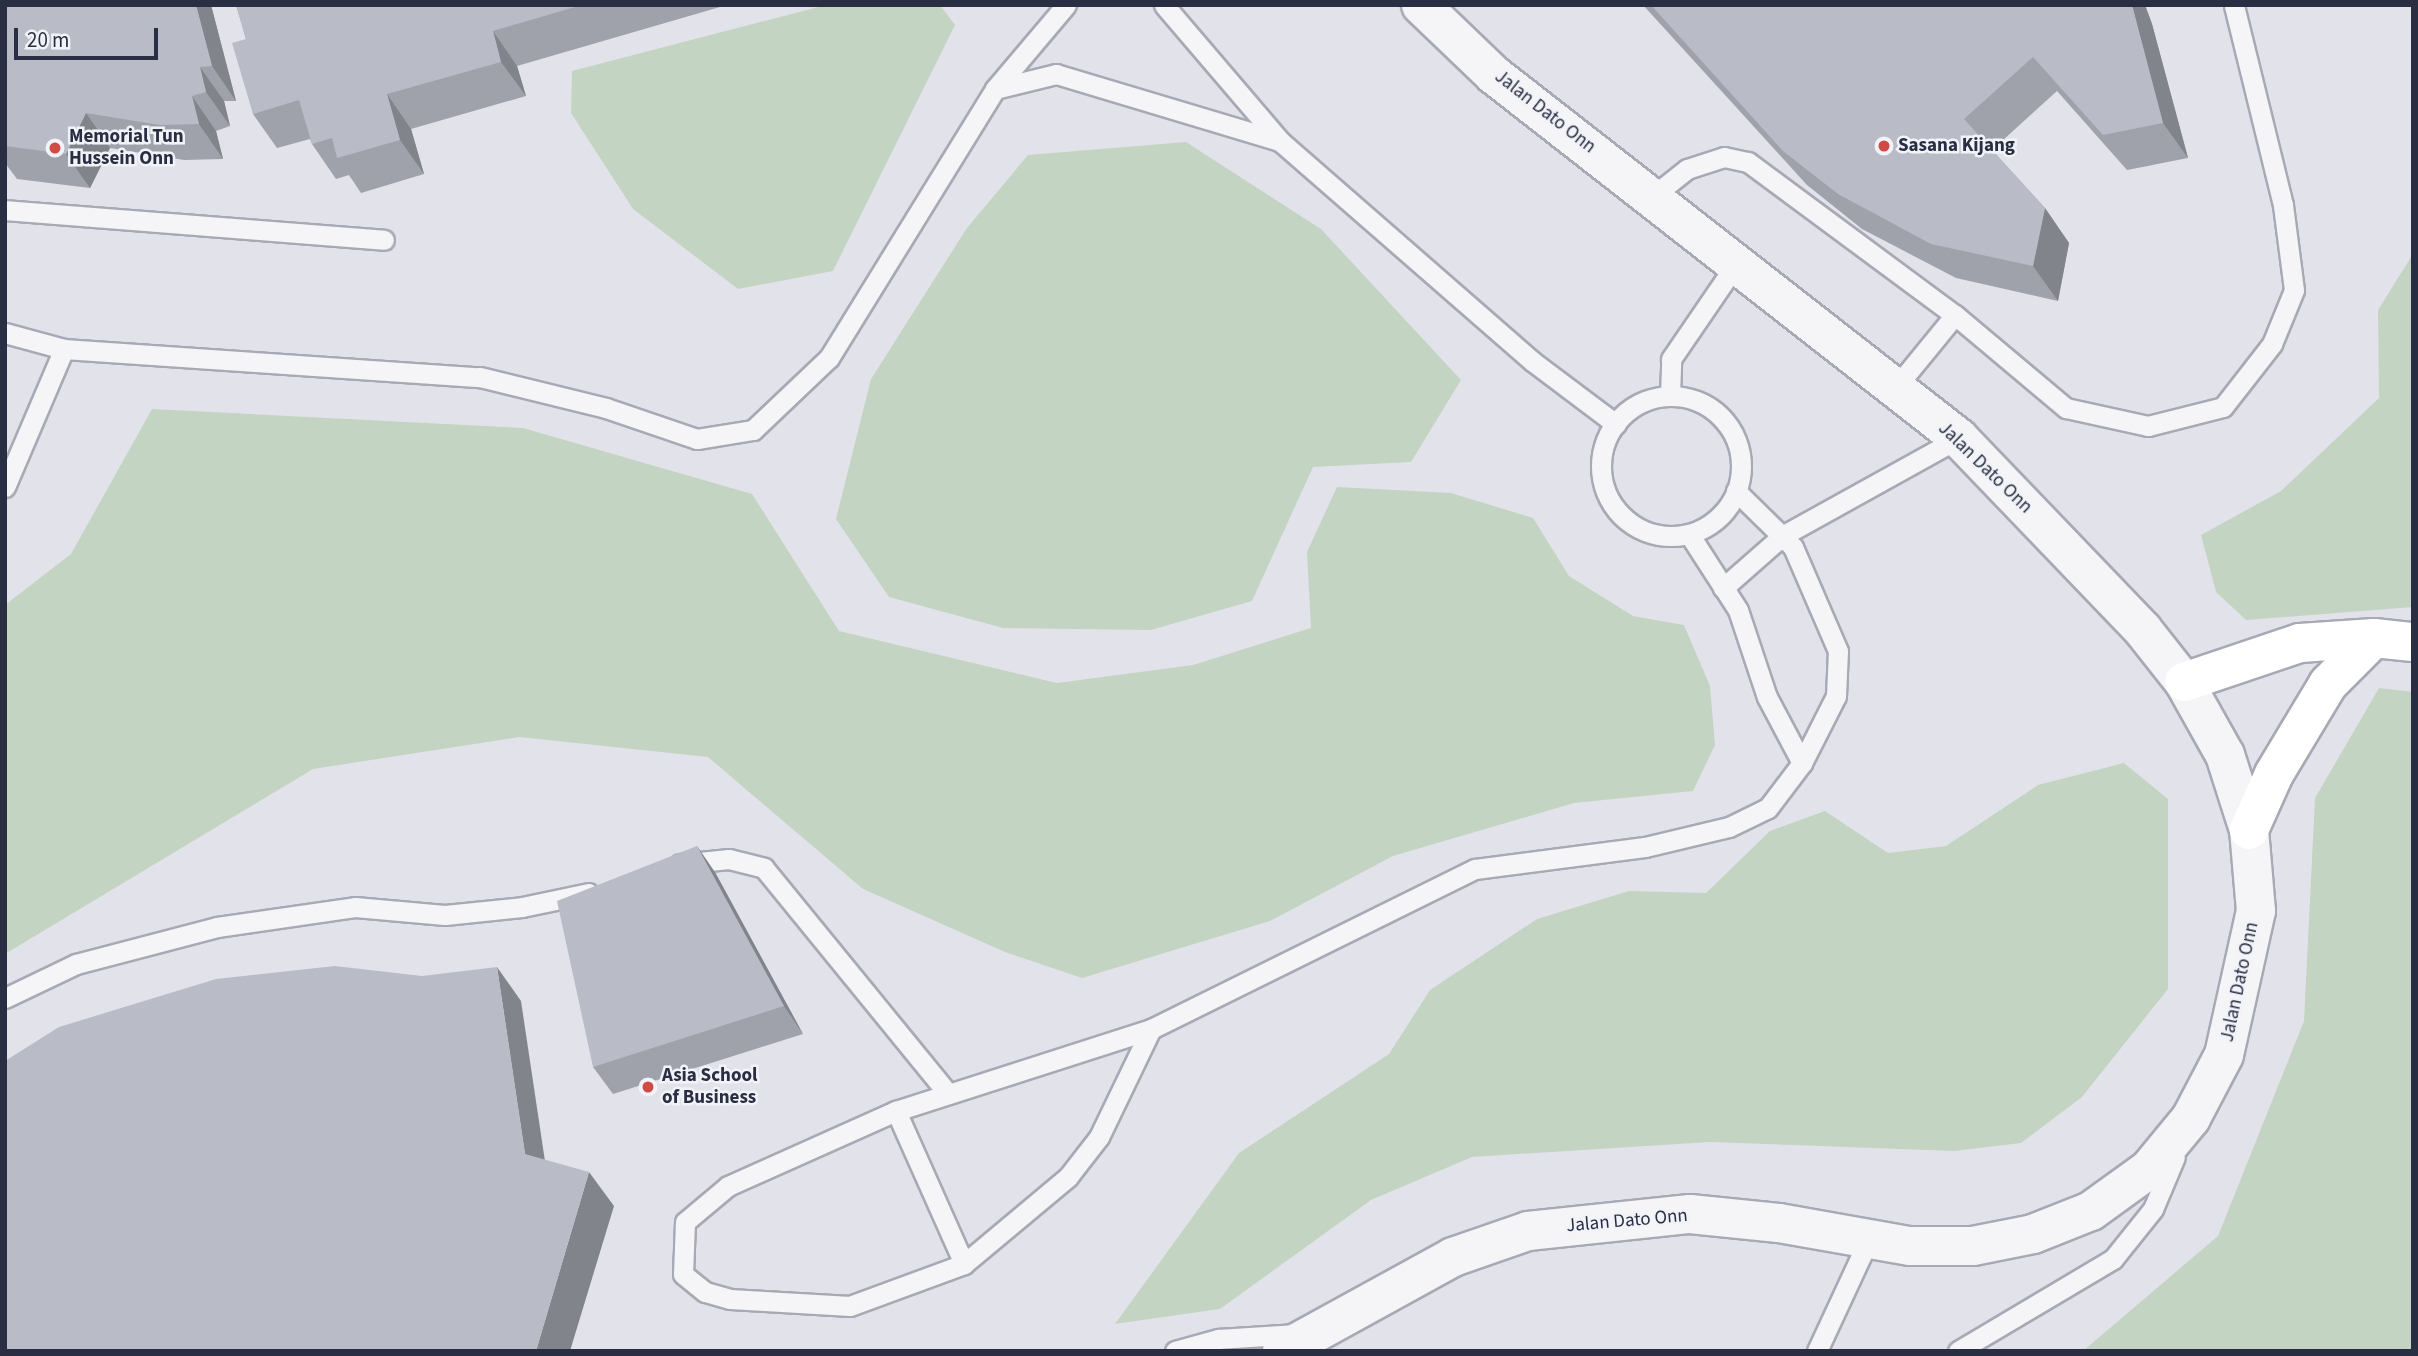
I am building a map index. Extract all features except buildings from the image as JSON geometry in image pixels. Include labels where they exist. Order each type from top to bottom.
[{"type":"highway","points":[[2249,830],[2274,774],[2328,684],[2374,638]]},
{"type":"highway","points":[[2184,682],[2300,643],[2374,638],[2413,642]]},
{"type":"street","name":"Jalan Dato Onn","points":[[1282,1351],[1453,1257],[1528,1231],[1690,1214],[1910,1246],[1973,1246],[2033,1234],[2091,1211],[2150,1169],[2191,1118],[2224,1055],[2243,985],[2256,911],[2249,830],[2225,755],[2184,682],[2143,630],[1959,438],[1738,261],[1494,75],[1424,6]]},
{"type":"lane","points":[[5,333],[64,349],[480,377],[606,408],[697,439],[753,430],[829,358],[995,89],[1066,5]]},
{"type":"lane","points":[[1164,5],[1282,142],[1532,361],[1616,424]]},
{"type":"lane","points":[[1653,195],[1687,169],[1724,157],[1748,162],[1955,315],[2066,408],[2148,426],[2223,407],[2272,344],[2294,290],[2283,205],[2234,5]]},
{"type":"lane","points":[[995,89],[1056,74],[1282,142]]},
{"type":"lane","points":[[5,210],[384,240]]},
{"type":"lane","points":[[1670,396],[1671,359],[1738,261]]},
{"type":"lane","points":[[1896,387],[1955,315]]},
{"type":"lane","points":[[5,487],[64,349]]},
{"type":"lane","points":[[1670,396],[1694,400],[1715,411],[1730,427],[1741,470],[1736,491],[1709,526],[1689,534],[1666,537],[1642,530],[1623,517],[1609,498],[1601,475],[1602,451],[1616,424],[1626,411],[1647,400],[1670,396]]},
{"type":"lane","points":[[1723,588],[1782,536],[1959,438]]},
{"type":"lane","points":[[1151,1029],[1099,1137],[1068,1177],[964,1264],[850,1306],[730,1299],[705,1292],[683,1274],[685,1222],[727,1186],[896,1111],[1151,1029],[1475,869],[1644,847],[1729,827],[1768,808],[1802,762],[1836,696],[1838,651],[1793,547],[1736,491]]},
{"type":"lane","points":[[1689,534],[1738,610],[1767,697],[1802,762]]},
{"type":"lane","points":[[664,870],[687,861],[729,859],[764,868],[948,1094]]},
{"type":"lane","points":[[5,998],[76,964],[217,927],[355,907],[445,915],[522,907],[603,890]]},
{"type":"lane","points":[[896,1111],[964,1264]]},
{"type":"lane","points":[[1958,1351],[2113,1259],[2153,1209],[2191,1118]]},
{"type":"lane","points":[[1818,1351],[1869,1239]]},
{"type":"lane","points":[[1175,1351],[1219,1339],[1316,1332]]},
{"type":"green space","points":[[826,5],[940,5],[955,25],[833,271],[738,289],[633,209],[571,113],[572,71]]},
{"type":"green space","points":[[1186,142],[1321,229],[1461,380],[1411,462],[1313,467],[1252,601],[1151,630],[1003,628],[889,597],[836,519],[871,379],[967,228],[1028,155]]},
{"type":"green space","points":[[2413,254],[2413,607],[2246,620],[2216,592],[2201,535],[2281,491],[2379,398],[2378,310]]},
{"type":"green space","points":[[152,409],[523,428],[752,494],[839,631],[1057,683],[1193,665],[1311,628],[1307,552],[1337,487],[1451,493],[1533,518],[1569,576],[1633,616],[1684,625],[1710,686],[1715,745],[1693,791],[1574,803],[1393,856],[1270,921],[1082,978],[1005,952],[863,889],[708,757],[519,737],[313,769],[5,954],[5,605],[71,554]]},
{"type":"green space","points":[[2379,688],[2413,692],[2413,1351],[2083,1351],[2218,1236],[2304,1021],[2315,798]]},
{"type":"green space","points":[[2124,763],[2168,799],[2168,989],[2082,1097],[2021,1143],[1954,1151],[1710,1142],[1472,1157],[1371,1200],[1220,1309],[1115,1324],[1239,1153],[1389,1054],[1430,990],[1537,919],[1629,891],[1706,893],[1770,831],[1825,811],[1888,853],[1946,846],[2038,785]]},
{"type":"place","name":"Sasana Kijang","points":[[1884,146]]},
{"type":"place","name":"Memorial Tun Hussein Onn","points":[[55,148]]},
{"type":"place","name":"Asia School of Business","points":[[648,1087]]}]
